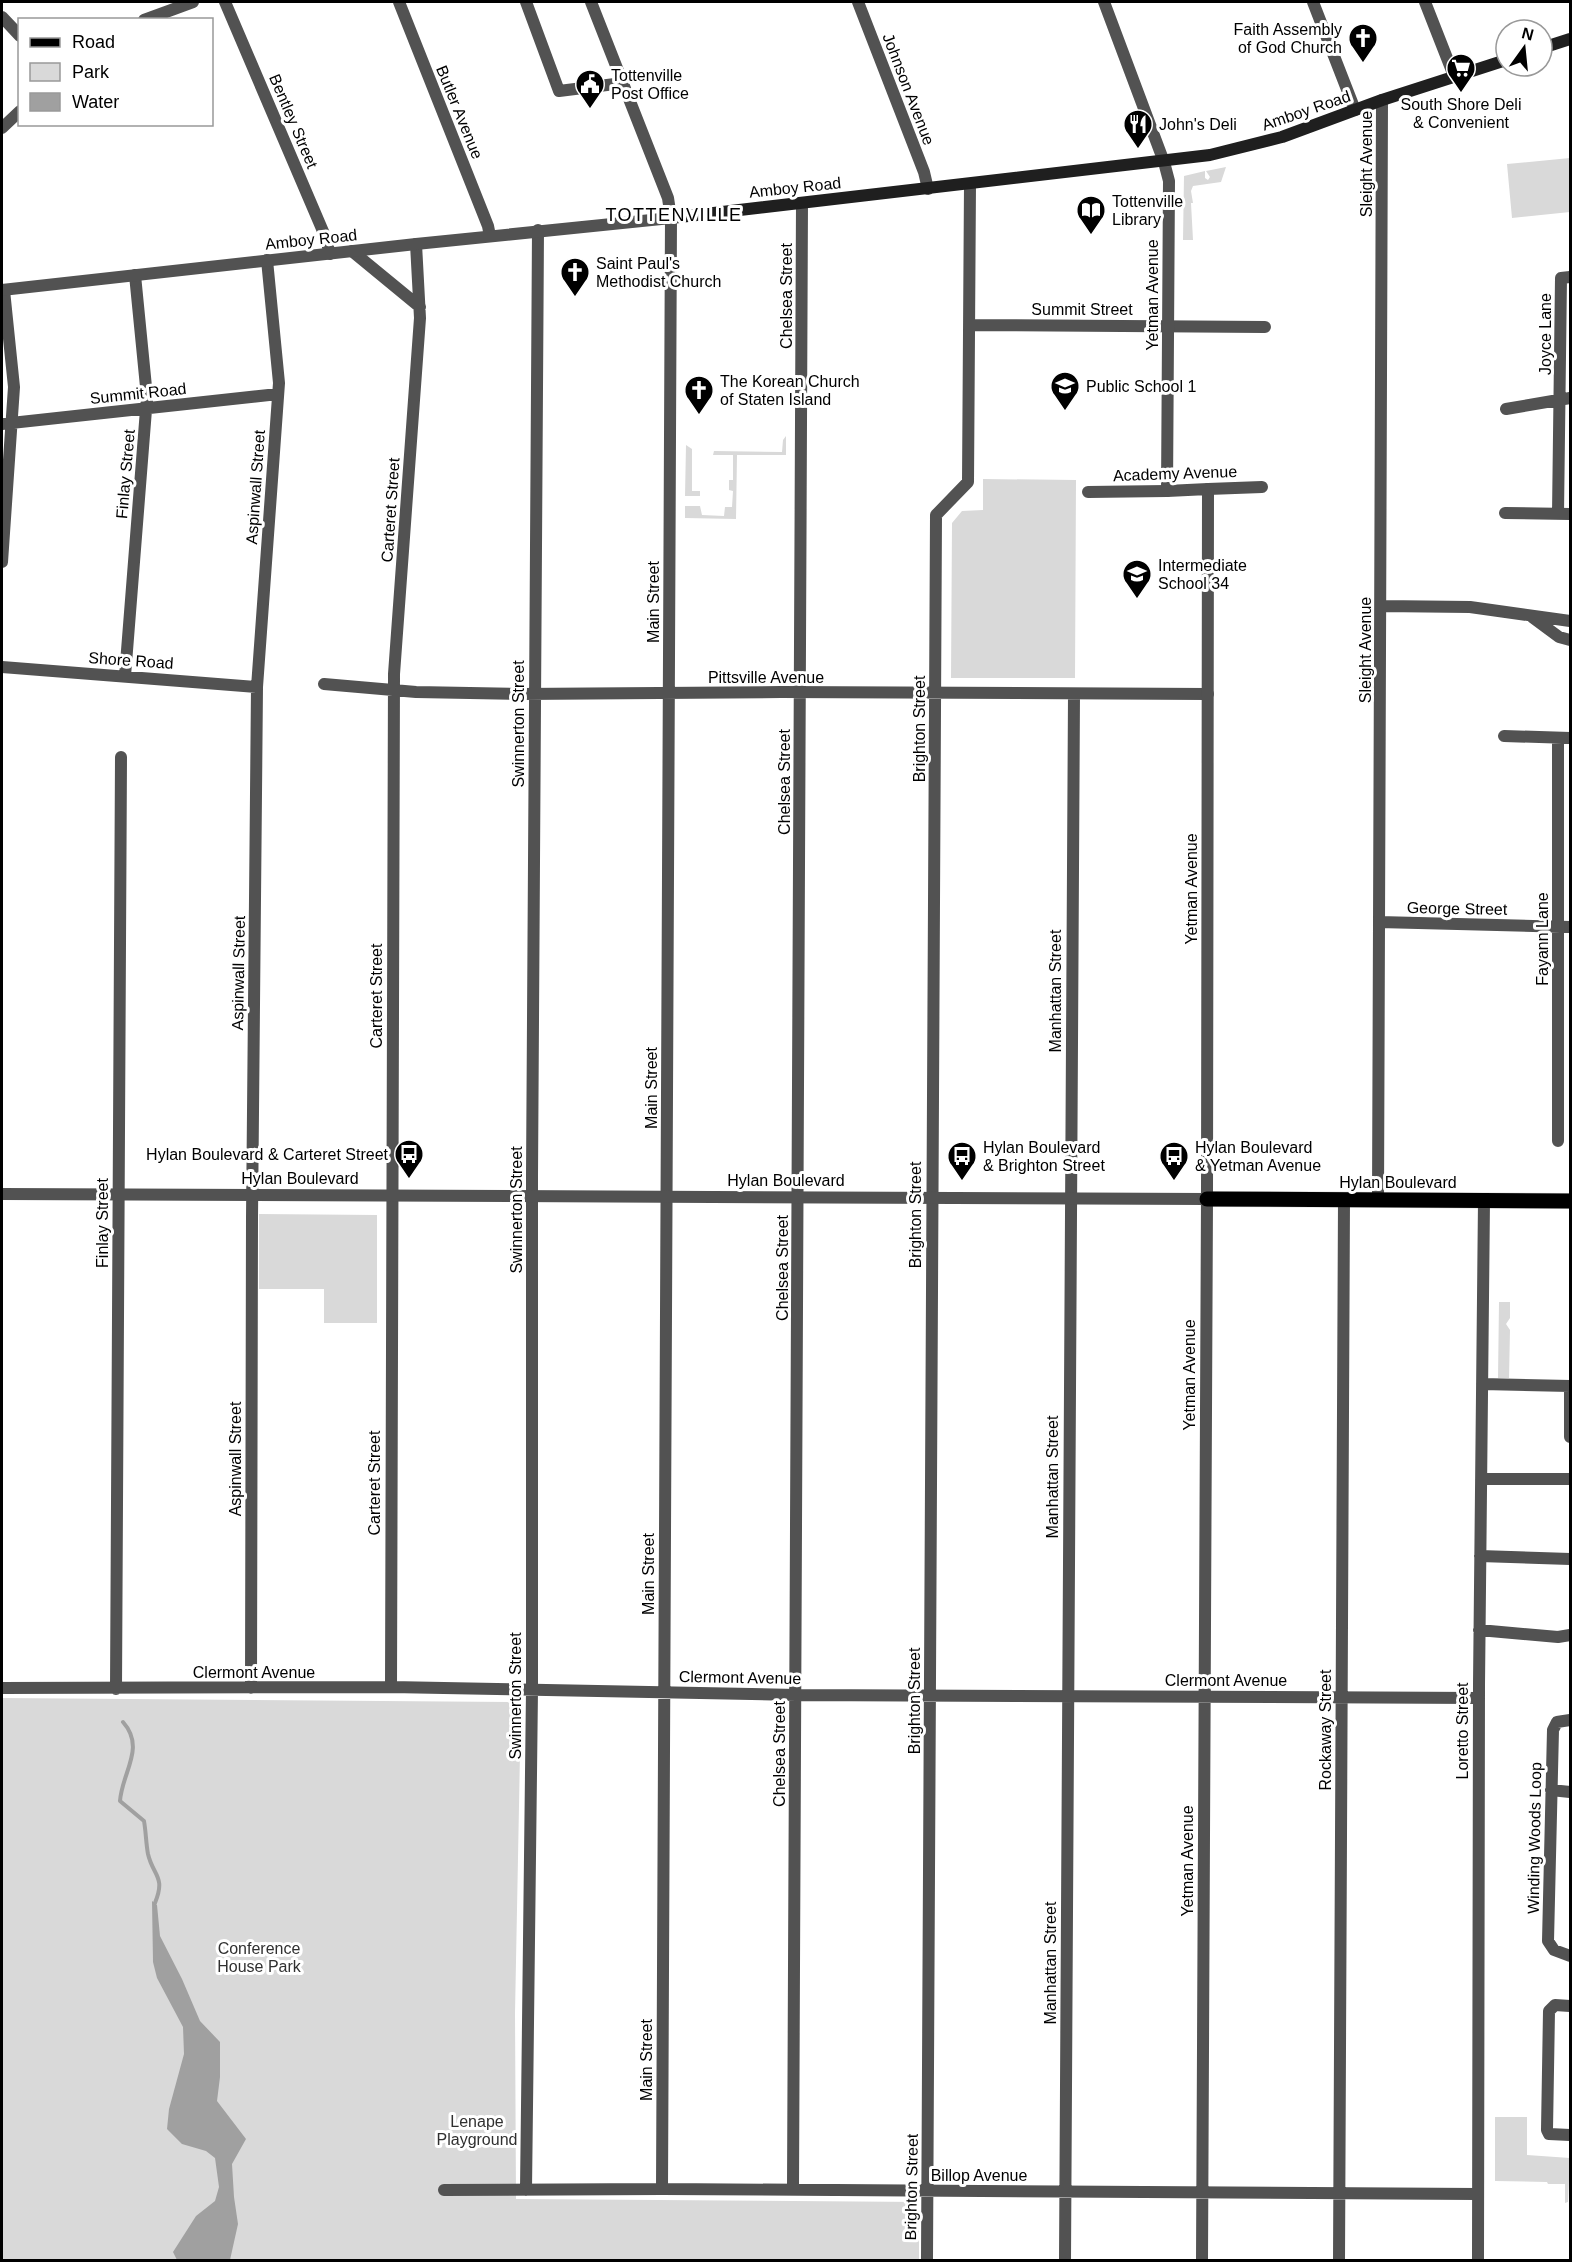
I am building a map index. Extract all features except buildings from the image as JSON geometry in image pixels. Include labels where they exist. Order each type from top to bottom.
[{"type":"main road","points":[[1554,44],[1570,39]]},
{"type":"main road","name":"Amboy Road","points":[[671,218],[1210,155],[1282,137],[1382,100],[1494,64]]},
{"type":"main road","name":"Hylan Boulevard","points":[[1207,1199],[1570,1201]]},
{"type":"street","points":[[149,18],[193,2]]},
{"type":"street","name":"Bentley Street","points":[[225,2],[325,236],[330,254]]},
{"type":"street","name":"Butler Avenue","points":[[399,2],[490,236]]},
{"type":"street","points":[[526,2],[559,91],[623,83]]},
{"type":"street","name":"Main Street","points":[[591,2],[668,198],[671,218],[662,2189]]},
{"type":"street","name":"Johnson Avenue","points":[[858,2],[924,172],[928,189]]},
{"type":"street","name":"Yetman Avenue","points":[[1104,2],[1164,162],[1169,185],[1167,491]]},
{"type":"street","points":[[1313,2],[1355,110]]},
{"type":"street","points":[[1425,2],[1454,76]]},
{"type":"street","points":[[2,17],[18,34]]},
{"type":"street","name":"Sleight Avenue","points":[[1378,1200],[1382,100]]},
{"type":"street","points":[[2,128],[18,113]]},
{"type":"street","name":"Brighton Street","points":[[927,2260],[936,515],[968,482],[970,183]]},
{"type":"street","name":"Chelsea Street","points":[[793,2189],[802,203]]},
{"type":"street","name":"Amboy Road","points":[[3,290],[538,230],[671,218]]},
{"type":"street","name":"Swinnerton Street","points":[[526,2190],[532,1690],[534,694],[538,230]]},
{"type":"street","name":"Carteret Street","points":[[391,1687],[394,690],[420,307],[416,244]]},
{"type":"street","points":[[352,251],[420,307]]},
{"type":"street","name":"Aspinwall Street","points":[[251,1688],[252,1195],[257,687],[278,394],[277,348],[267,260]]},
{"type":"street","name":"Finlay Street","points":[[124,676],[147,409],[135,275]]},
{"type":"street","name":"Joyce Lane","points":[[1566,399],[1561,278],[1570,277]]},
{"type":"street","points":[[2,562],[7,424],[14,378],[3,290]]},
{"type":"street","name":"Summit Street","points":[[970,325],[1266,327]]},
{"type":"street","name":"Summit Road","points":[[7,424],[278,394]]},
{"type":"street","points":[[1505,513],[1564,514],[1566,399],[1506,410]]},
{"type":"street","name":"Academy Avenue","points":[[1088,492],[1262,487]]},
{"type":"street","name":"Yetman Avenue","points":[[1202,2260],[1208,489]]},
{"type":"street","points":[[1381,606],[1464,606],[1570,621]]},
{"type":"street","points":[[1529,615],[1559,637],[1570,640]]},
{"type":"street","name":"Shore Road","points":[[2,667],[257,687]]},
{"type":"street","name":"Pittsville Avenue","points":[[324,684],[394,690],[534,694],[1208,694]]},
{"type":"street","name":"Manhattan Street","points":[[1065,2260],[1074,694]]},
{"type":"street","points":[[1504,735],[1564,738]]},
{"type":"street","name":"Fayann Lane","points":[[1558,1141],[1564,926],[1564,738]]},
{"type":"street","name":"Finlay Street","points":[[116,1689],[121,757]]},
{"type":"street","name":"George Street","points":[[1380,922],[1564,926]]},
{"type":"street","name":"Hylan Boulevard","points":[[2,1194],[1207,1199]]},
{"type":"street","name":"Rockaway Street","points":[[1339,2260],[1344,1200]]},
{"type":"street","name":"Loretto Street","points":[[1478,2260],[1479,1630],[1484,1201]]},
{"type":"street","points":[[1482,1384],[1570,1386],[1570,1437]]},
{"type":"street","points":[[1480,1479],[1570,1479]]},
{"type":"street","points":[[1480,1556],[1570,1558]]},
{"type":"street","points":[[1479,1630],[1558,1637],[1570,1635]]},
{"type":"street","name":"Clermont Avenue","points":[[2,1688],[391,1687],[796,1695],[1479,1698]]},
{"type":"street","name":"Winding Woods Loop","points":[[1570,1720],[1557,1722],[1553,1730],[1548,1941],[1554,1950],[1570,1956]]},
{"type":"street","points":[[1551,1790],[1570,1792]]},
{"type":"street","points":[[1570,2006],[1556,2005],[1549,2011],[1547,2130],[1551,2135],[1570,2135]]},
{"type":"street","name":"Billop Avenue","points":[[444,2190],[793,2189],[928,2192],[1478,2194]]},
{"type":"green space","points":[[1570,158],[1570,212],[1512,218],[1507,164]]},
{"type":"green space","points":[[1226,167],[1221,182],[1193,186],[1191,191],[1193,203],[1191,203],[1193,240],[1183,240],[1184,176],[1205,171],[1205,178],[1208,180],[1210,177],[1206,171]]},
{"type":"green space","points":[[786,436],[786,455],[737,455],[736,519],[685,518],[685,506],[700,506],[702,515],[724,516],[725,507],[732,507],[733,491],[729,490],[729,480],[733,480],[733,455],[713,455],[714,451],[782,452],[783,440]]},
{"type":"green space","points":[[686,445],[692,449],[692,491],[700,491],[700,496],[685,496]]},
{"type":"green space","points":[[983,479],[1076,480],[1075,678],[951,678],[952,523],[962,511],[983,510]]},
{"type":"green space","points":[[259,1214],[377,1215],[377,1323],[324,1323],[324,1289],[259,1289]]},
{"type":"green space","points":[[1499,1302],[1510,1302],[1510,1318],[1506,1324],[1510,1330],[1509,1378],[1498,1378]]},
{"type":"green space","name":"Conference House Park","points":[[2,1698],[521,1702],[515,2013],[516,2199],[919,2202],[919,2260],[2,2260]]},
{"type":"green space","points":[[1495,2117],[1527,2117],[1527,2155],[1570,2158],[1568,2202],[1565,2203],[1565,2184],[1495,2181]]},
{"type":"water","points":[[152,1901],[157,1905],[160,1936],[200,2021],[220,2042],[217,2101],[246,2139],[232,2164],[238,2224],[230,2260],[177,2260],[173,2252],[196,2216],[215,2201],[219,2187],[215,2158],[206,2151],[182,2144],[167,2129],[169,2109],[184,2054],[183,2027],[157,1978],[153,1962]]},
{"type":"waterway","points":[[123,1722],[130,1732],[133,1751],[120,1801],[144,1821],[148,1854],[159,1881],[155,1903]]},
{"type":"place","name":"Faith Assembly of God Church","points":[[1363,64]]},
{"type":"place","name":"South Shore Deli & Convenient","points":[[1461,94]]},
{"type":"place","name":"Tottenville Post Office","points":[[590,110]]},
{"type":"place","name":"John's Deli","points":[[1138,150]]},
{"type":"place","name":"Tottenville Library","points":[[1091,236]]},
{"type":"place","name":"Saint Paul's Methodist Church","points":[[575,298]]},
{"type":"place","name":"Public School 1","points":[[1065,412]]},
{"type":"place","name":"The Korean Church of Staten Island","points":[[699,416]]},
{"type":"place","name":"Intermediate School 34","points":[[1137,600]]},
{"type":"place","name":"Hylan Boulevard & Carteret Street","points":[[409,1180]]},
{"type":"place","name":"Hylan Boulevard & Brighton Street","points":[[962,1182]]},
{"type":"place","name":"Hylan Boulevard & Yetman Avenue","points":[[1174,1182]]},
{"type":"district","name":"TOTTENVILLE","points":[[674,215]]},
{"type":"park label","name":"Lenape Playground","points":[[477,2130]]}]
